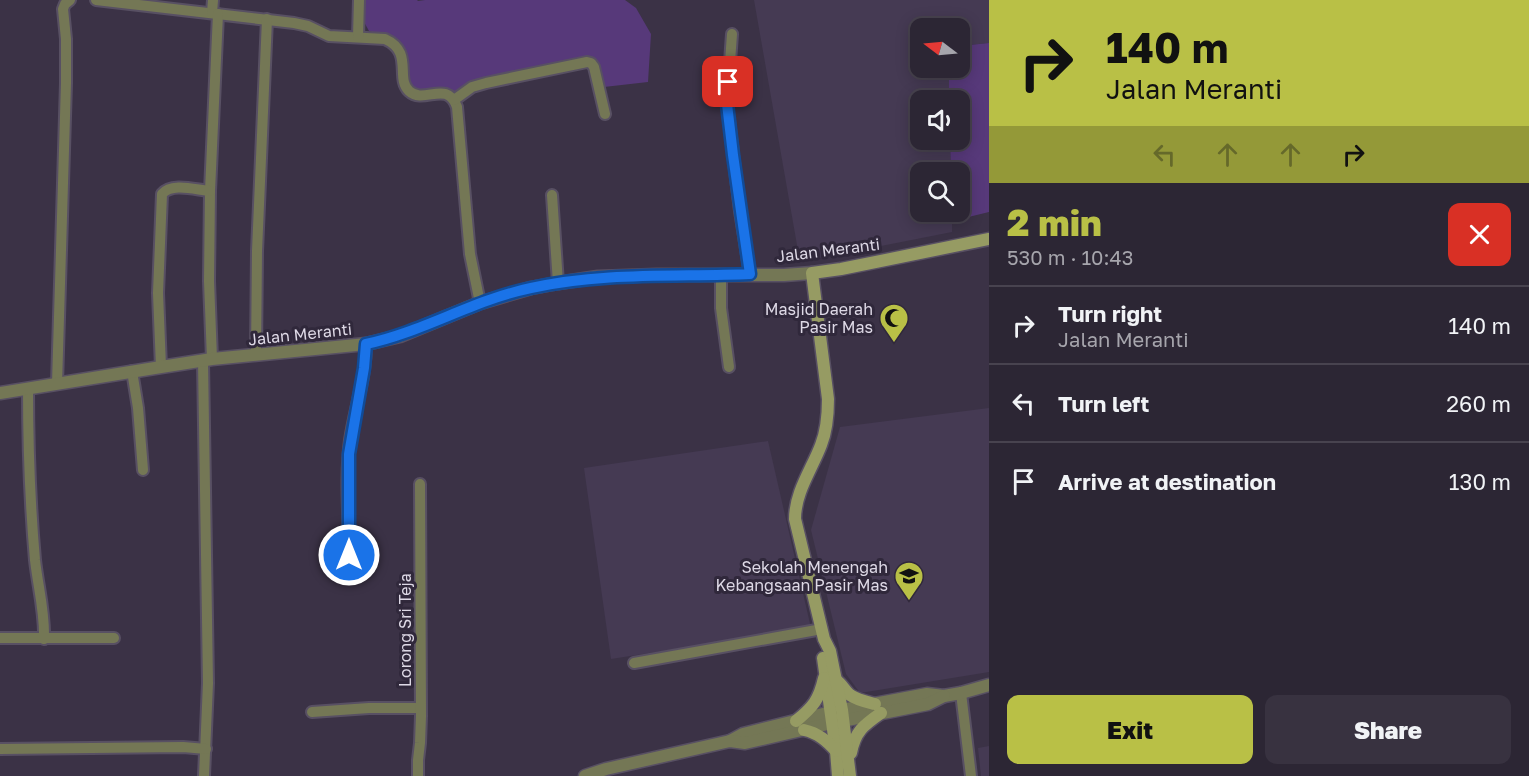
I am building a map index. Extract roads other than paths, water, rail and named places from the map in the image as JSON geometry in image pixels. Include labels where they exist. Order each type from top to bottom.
[{"type":"main road","name":"Jalan Meranti","points":[[812,273],[989,239]]},
{"type":"main road","points":[[812,273],[828,413],[821,444],[798,497],[795,519],[823,634],[822,653],[830,675],[850,776]]},
{"type":"main road","points":[[830,675],[841,683],[848,694],[878,709],[857,734],[849,762]]},
{"type":"main road","points":[[830,675],[800,726],[819,735],[836,751]]},
{"type":"main road","points":[[837,716],[838,776]]},
{"type":"street","points":[[57,384],[66,83],[63,9],[70,0]]},
{"type":"street","points":[[96,0],[267,19],[308,26],[329,36],[386,39],[397,47],[401,53],[405,85],[409,91],[425,96],[441,93],[454,100],[459,122],[470,254],[480,303]]},
{"type":"street","points":[[204,776],[208,683],[208,360],[215,14],[213,0]]},
{"type":"street","points":[[358,37],[359,0]]},
{"type":"street","points":[[256,355],[256,251],[267,19]]},
{"type":"street","points":[[732,34],[727,104],[735,178],[750,274]]},
{"type":"street","points":[[454,100],[472,87],[582,62],[591,63],[594,67],[605,114]]},
{"type":"street","points":[[161,366],[158,293],[162,194],[168,189],[179,188],[210,191]]},
{"type":"street","points":[[552,195],[558,283]]},
{"type":"street","name":"Jalan Meranti","points":[[0,393],[161,366],[366,344],[400,336],[480,303],[531,288],[558,283],[609,277],[656,275],[812,273]]},
{"type":"street","points":[[721,275],[721,308],[729,367]]},
{"type":"street","points":[[349,555],[349,454],[366,344]]},
{"type":"street","points":[[132,371],[138,408],[143,470]]},
{"type":"street","points":[[28,389],[30,494],[36,564],[43,608],[44,639]]},
{"type":"street","name":"Lorong Sri Teja","points":[[418,776],[420,484]]},
{"type":"street","points":[[634,663],[823,634]]},
{"type":"street","points":[[0,638],[114,638]]},
{"type":"street","points":[[585,776],[730,741],[745,743],[837,716],[928,704],[944,696],[989,685]]},
{"type":"street","points":[[961,693],[971,776]]},
{"type":"street","points":[[312,712],[369,708],[420,708]]},
{"type":"street","points":[[0,749],[171,747],[206,749]]},
{"type":"place","name":"Masjid Daerah Pasir Mas","points":[[894,344]]},
{"type":"place","name":"Sekolah Menengah Kebangsaan Pasir Mas","points":[[909,602]]}]
